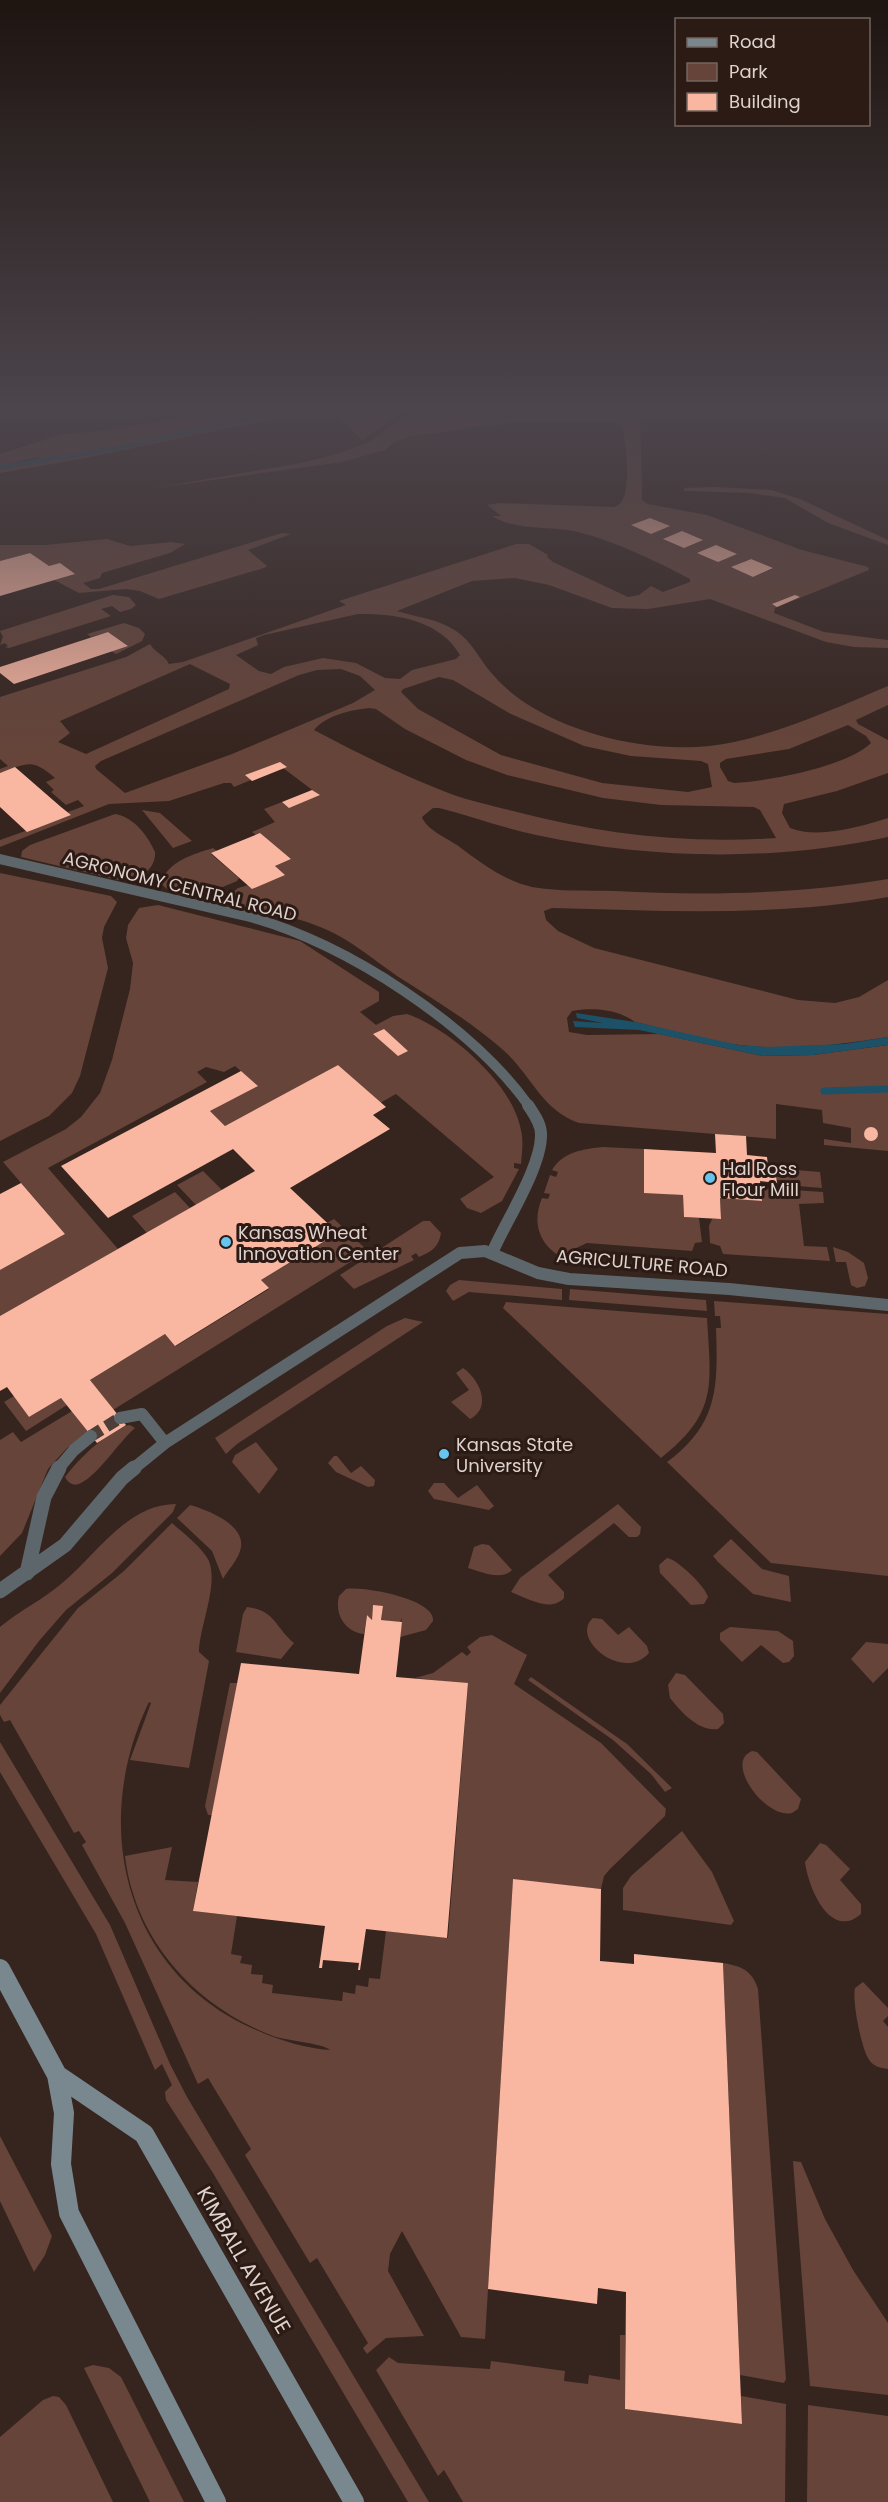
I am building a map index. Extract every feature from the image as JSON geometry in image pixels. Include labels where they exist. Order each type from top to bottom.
[{"type":"main road","name":"KIMBALL AVENUE","points":[[0,1969],[57,2075],[64,2113],[61,2164],[69,2213],[216,2502]]},
{"type":"main road","name":"KIMBALL AVENUE","points":[[57,2075],[83,2097],[113,2111],[144,2134],[354,2502]]},
{"type":"street","name":"AGRONOMY CENTRAL ROAD","points":[[0,859],[250,916],[313,937],[352,960],[476,1046],[515,1084],[538,1121],[542,1134],[534,1160],[493,1251]]},
{"type":"street","name":"AGRICULTURE ROAD","points":[[493,1251],[528,1270],[553,1276],[708,1287],[888,1305]]},
{"type":"street","points":[[0,1591],[65,1545],[122,1478],[165,1443],[460,1253],[493,1251]]},
{"type":"street","points":[[120,1418],[142,1414],[165,1443]]},
{"type":"street","points":[[27,1573],[44,1492],[62,1461],[92,1436]]},
{"type":"green space","points":[[505,522],[725,522],[802,550],[868,567],[869,570],[775,608],[774,613],[824,632],[888,640],[888,648],[854,647],[826,642],[710,599],[648,609],[612,608],[549,585],[515,578],[472,581],[397,611],[435,621],[456,631],[470,644],[503,686],[544,714],[596,734],[652,746],[708,746],[754,737],[793,725],[888,686],[888,705],[856,720],[858,724],[888,740],[888,773],[837,791],[784,804],[782,813],[790,828],[813,832],[852,828],[888,818],[888,837],[801,851],[756,854],[667,853],[579,843],[536,835],[439,808],[433,808],[422,817],[432,829],[493,870],[522,884],[542,889],[684,893],[752,892],[820,888],[888,879],[888,897],[804,908],[720,911],[552,908],[544,911],[546,920],[558,931],[594,948],[798,1000],[835,1003],[859,997],[888,980],[888,1037],[851,1042],[814,1046],[758,1047],[687,1035],[635,1022],[621,1014],[605,1010],[572,1011],[567,1018],[569,1032],[587,1035],[659,1034],[763,1056],[813,1055],[888,1045],[888,1151],[824,1145],[824,1139],[851,1143],[851,1128],[823,1123],[822,1110],[776,1104],[776,1139],[579,1123],[566,1117],[546,1100],[512,1059],[490,1039],[353,944],[325,929],[302,921],[232,904],[227,897],[238,888],[284,875],[275,866],[291,859],[260,834],[256,835],[252,832],[275,822],[264,809],[282,802],[289,807],[319,795],[283,768],[246,775],[251,780],[234,787],[231,783],[224,783],[169,801],[109,804],[0,847],[0,840],[70,815],[68,812],[84,806],[78,800],[66,805],[51,792],[54,790],[46,782],[55,778],[41,767],[29,764],[0,773],[0,769],[8,766],[0,759],[0,697],[126,657],[150,644],[169,664],[183,662],[346,605],[339,601],[516,544],[529,544],[548,555],[547,557],[553,562],[628,597],[639,595],[651,586],[663,592],[690,582],[690,579],[649,558],[593,536],[567,530]],"holes":[[[750,559],[772,568],[772,569],[753,577],[732,567]],[[358,614],[387,615],[429,626],[451,643],[460,655],[456,659],[412,670],[400,679],[385,678],[356,663],[323,658],[284,667],[271,674],[259,671],[236,655],[258,645],[256,638]],[[190,664],[230,684],[229,689],[86,754],[58,742],[70,733],[60,721]],[[341,669],[360,676],[375,690],[353,703],[232,754],[125,793],[96,769],[95,766],[101,761],[299,675],[317,670]],[[439,677],[453,680],[511,714],[584,746],[631,756],[701,761],[708,764],[712,787],[688,792],[602,783],[501,755],[418,709],[401,692],[403,689]],[[369,708],[376,709],[405,729],[466,760],[507,775],[603,798],[661,805],[754,807],[760,810],[776,838],[742,840],[674,838],[609,831],[542,818],[451,794],[399,772],[314,730],[339,714]],[[848,725],[866,736],[871,743],[859,752],[826,766],[749,782],[728,781],[720,767],[720,763],[726,759],[789,749]]]},
{"type":"green space","points":[[826,522],[849,522],[888,540],[888,545]]},
{"type":"green space","points":[[282,533],[291,534],[248,550],[267,566],[264,568],[159,599],[140,591],[126,589],[79,593],[54,580],[74,574],[34,571],[48,566],[30,553],[0,561],[0,545],[45,545],[107,539],[130,546],[171,542],[185,544],[170,553],[102,573],[100,578],[83,583],[91,589],[99,589]]},
{"type":"green space","points":[[113,595],[129,597],[136,605],[120,612],[112,606],[101,609],[111,616],[9,648],[5,647],[8,646],[5,643],[0,645],[3,637],[0,631]]},
{"type":"green space","points":[[124,623],[139,628],[145,634],[142,641],[116,654],[111,651],[127,645],[108,632],[91,637],[87,634]]},
{"type":"green space","points":[[142,810],[160,813],[192,841],[173,848]]},
{"type":"green space","points":[[115,814],[128,819],[140,828],[155,852],[150,869],[140,876],[123,881],[21,857],[22,851],[30,845]]},
{"type":"green space","points":[[213,848],[217,851],[211,854],[239,878],[237,881],[209,892],[188,895],[169,890],[161,883],[164,875],[176,864]]},
{"type":"green space","points":[[0,873],[111,896],[117,902],[104,927],[102,938],[108,968],[80,1076],[72,1093],[49,1116],[0,1141]]},
{"type":"green space","points":[[158,905],[300,941],[379,992],[379,1001],[360,1012],[376,1025],[393,1016],[407,1014],[424,1021],[459,1044],[491,1075],[504,1092],[514,1109],[520,1126],[521,1164],[514,1163],[514,1168],[519,1169],[502,1201],[481,1213],[467,1208],[460,1199],[494,1177],[396,1094],[380,1103],[338,1065],[225,1126],[210,1111],[257,1085],[235,1066],[224,1072],[206,1067],[197,1072],[207,1082],[48,1168],[118,1249],[0,1316],[0,1270],[65,1234],[3,1162],[66,1129],[81,1117],[100,1093],[112,1060],[130,989],[133,963],[126,938],[128,925],[139,908]]},
{"type":"green space","points":[[603,1147],[644,1149],[644,1192],[683,1195],[684,1217],[699,1218],[702,1242],[695,1243],[692,1251],[587,1243],[572,1250],[567,1260],[550,1249],[540,1234],[537,1217],[542,1198],[548,1199],[550,1194],[544,1193],[550,1175],[556,1177],[558,1172],[552,1170],[568,1155],[581,1150]]},
{"type":"green space","points":[[784,1169],[820,1172],[822,1188],[785,1185],[785,1180],[777,1180],[777,1177],[785,1177]]},
{"type":"green space","points":[[203,1171],[222,1190],[196,1205],[177,1185]]},
{"type":"green space","points":[[761,1188],[823,1192],[824,1203],[799,1204],[804,1246],[827,1247],[830,1261],[723,1254],[720,1246],[710,1243],[709,1226],[712,1219],[721,1219],[720,1198],[762,1201]]},
{"type":"green space","points":[[175,1192],[190,1208],[147,1233],[132,1216]]},
{"type":"green space","points":[[334,1219],[368,1251],[113,1410],[90,1380],[165,1334],[176,1346],[269,1289],[261,1280],[337,1234],[327,1223]]},
{"type":"green space","points":[[423,1221],[430,1221],[441,1233],[431,1251],[419,1257],[416,1253],[411,1256],[414,1260],[354,1289],[340,1275]]},
{"type":"green space","points":[[833,1247],[848,1252],[864,1263],[868,1278],[865,1286],[857,1288],[851,1285],[846,1262],[836,1262]]},
{"type":"green space","points":[[459,1280],[562,1289],[562,1300],[469,1292],[453,1301],[446,1291],[450,1285]]},
{"type":"green space","points":[[570,1289],[706,1300],[707,1311],[569,1300]]},
{"type":"green space","points":[[714,1301],[888,1314],[888,1576],[771,1563],[667,1462],[684,1448],[696,1433],[711,1403],[715,1387],[716,1328],[721,1328],[720,1316],[715,1316]]},
{"type":"green space","points":[[506,1302],[707,1318],[710,1362],[707,1396],[702,1412],[693,1427],[661,1458],[503,1308]]},
{"type":"green space","points":[[405,1318],[423,1322],[237,1444],[226,1454],[215,1438],[387,1326]]},
{"type":"green space","points":[[463,1368],[474,1379],[482,1400],[481,1408],[470,1419],[451,1402],[469,1390],[456,1373]]},
{"type":"green space","points":[[14,1396],[29,1417],[61,1398],[67,1405],[26,1431],[4,1402]]},
{"type":"green space","points":[[72,1411],[89,1433],[67,1448],[48,1469],[22,1533],[0,1556],[0,1440],[13,1432],[21,1442]]},
{"type":"green space","points":[[130,1425],[135,1428],[95,1473],[78,1484],[68,1481],[65,1477],[84,1455],[123,1426]]},
{"type":"green space","points":[[256,1442],[278,1469],[259,1494],[232,1462],[235,1455]]},
{"type":"green space","points":[[334,1456],[337,1456],[351,1473],[361,1466],[375,1480],[374,1486],[368,1487],[336,1472],[328,1463]]},
{"type":"green space","points":[[434,1483],[444,1483],[458,1498],[477,1485],[494,1506],[489,1510],[434,1499],[428,1491]]},
{"type":"green space","points":[[176,1504],[173,1512],[112,1573],[66,1610],[39,1641],[0,1693],[0,1627],[61,1584],[127,1522],[158,1506]]},
{"type":"green space","points":[[618,1504],[641,1527],[640,1534],[637,1537],[629,1537],[614,1523],[548,1575],[564,1592],[564,1598],[552,1604],[545,1604],[511,1592],[520,1578]]},
{"type":"green space","points":[[190,1505],[225,1520],[239,1534],[240,1551],[223,1579],[212,1551],[177,1518]]},
{"type":"green space","points":[[172,1523],[198,1547],[210,1565],[211,1589],[199,1652],[209,1661],[189,1768],[130,1760],[151,1703],[149,1702],[132,1747],[122,1793],[122,1839],[129,1884],[145,1926],[169,1964],[202,1997],[243,2024],[285,2041],[330,2050],[273,2036],[218,2007],[195,1988],[156,1942],[141,1915],[131,1887],[125,1856],[172,1847],[165,1880],[198,1882],[193,1911],[237,1916],[231,1954],[242,1956],[240,1963],[252,1965],[251,1974],[263,1975],[262,1983],[273,1985],[272,1993],[342,2001],[343,1992],[355,1994],[356,1985],[368,1987],[369,1978],[380,1979],[386,1931],[448,1938],[468,1684],[415,1678],[433,1673],[462,1652],[467,1656],[471,1652],[467,1647],[480,1637],[492,1635],[527,1655],[514,1684],[601,1743],[666,1809],[665,1816],[604,1876],[601,1889],[513,1880],[485,2339],[461,2337],[402,2231],[390,2254],[388,2271],[424,2336],[386,2338],[367,2354],[363,2348],[368,2343],[317,2258],[310,2263],[245,2155],[251,2149],[208,2078],[198,2084],[125,1923],[82,1845],[86,1842],[79,1831],[74,1833],[10,1720],[4,1722],[0,1715],[0,1705],[78,1608],[124,1571]]},
{"type":"green space","points":[[731,1539],[762,1569],[789,1576],[791,1602],[753,1594],[718,1562],[713,1556]]},
{"type":"green space","points":[[482,1544],[489,1545],[512,1570],[497,1575],[468,1568],[474,1547]]},
{"type":"green space","points":[[667,1558],[684,1568],[702,1587],[708,1597],[704,1604],[691,1605],[660,1573],[659,1565]]},
{"type":"green space","points":[[346,1589],[382,1592],[411,1600],[431,1613],[433,1621],[426,1630],[400,1637],[402,1618],[400,1622],[381,1620],[383,1606],[373,1606],[372,1620],[367,1615],[364,1634],[358,1633],[347,1626],[338,1610],[339,1596]]},
{"type":"green space","points":[[247,1607],[269,1615],[294,1643],[281,1659],[236,1652],[243,1614]]},
{"type":"green space","points":[[593,1618],[602,1619],[618,1635],[629,1627],[647,1646],[649,1653],[638,1661],[626,1663],[602,1654],[593,1646],[588,1636],[587,1626]]},
{"type":"green space","points":[[730,1627],[778,1631],[793,1641],[794,1656],[789,1662],[783,1663],[761,1645],[742,1662],[720,1640],[720,1633]]},
{"type":"green space","points":[[866,1642],[888,1644],[888,1668],[873,1683],[851,1659]]},
{"type":"green space","points":[[676,1673],[685,1675],[723,1714],[724,1723],[718,1729],[697,1724],[685,1715],[670,1698],[668,1685]]},
{"type":"green space","points":[[531,1677],[627,1744],[672,1788],[665,1792],[651,1774],[613,1740],[528,1680]]},
{"type":"green space","points":[[230,1683],[238,1683],[212,1815],[208,1815],[205,1806]]},
{"type":"green space","points":[[0,1742],[110,1925],[170,2064],[187,2097],[429,2502],[408,2502],[213,2173],[166,2100],[165,2092],[172,2085],[162,2064],[155,2070],[96,1934],[0,1772]]},
{"type":"green space","points":[[752,1751],[757,1752],[801,1799],[798,1809],[792,1813],[782,1813],[761,1800],[752,1789],[745,1778],[742,1767],[744,1757]]},
{"type":"green space","points":[[682,1831],[712,1872],[734,1921],[731,1925],[623,1910],[623,1888],[631,1876]]},
{"type":"green space","points":[[820,1843],[826,1845],[850,1869],[840,1880],[861,1904],[861,1914],[850,1921],[840,1921],[830,1916],[822,1908],[811,1884],[805,1862]]},
{"type":"green space","points":[[723,1963],[745,1970],[753,1977],[758,1989],[786,2379],[784,2383],[740,2375]]},
{"type":"green space","points":[[863,1982],[888,2008],[888,2016],[883,2021],[888,2027],[888,2069],[872,2063],[863,2044],[854,1994],[855,1988]]},
{"type":"green space","points":[[0,2136],[52,2236],[45,2255],[34,2272],[0,2201]]},
{"type":"green space","points":[[793,2161],[801,2162],[825,2219],[853,2270],[888,2323],[888,2395],[810,2386]]},
{"type":"green space","points":[[620,2335],[625,2335],[626,2409],[742,2424],[741,2396],[786,2404],[785,2502],[463,2502],[444,2470],[438,2476],[376,2370],[389,2357],[398,2363],[490,2369],[491,2361],[565,2371],[564,2381],[588,2384],[589,2375],[620,2380]]},
{"type":"green space","points":[[93,2365],[109,2368],[121,2377],[184,2502],[150,2502],[84,2368]]},
{"type":"green space","points":[[53,2396],[59,2397],[66,2405],[113,2502],[0,2502],[0,2437],[43,2400]]},
{"type":"green space","points":[[808,2405],[888,2416],[888,2502],[807,2502]]},
{"type":"water","points":[[576,1013],[635,1022],[738,1045],[768,1047],[844,1044],[888,1037],[888,1045],[813,1055],[763,1056],[639,1030],[575,1027],[573,1021],[603,1023],[577,1018]]},
{"type":"building","points":[[640,522],[659,522],[670,526],[651,534],[631,525]]},
{"type":"building","points":[[682,531],[703,540],[684,548],[663,539]]},
{"type":"building","points":[[716,545],[737,554],[718,562],[697,553]]},
{"type":"building","points":[[30,553],[49,566],[60,563],[75,574],[0,596],[0,561]]},
{"type":"building","points":[[751,559],[773,568],[753,577],[731,567]]},
{"type":"building","points":[[795,595],[800,597],[777,607],[772,604]]},
{"type":"building","points":[[108,632],[128,646],[14,684],[0,673],[0,667]]},
{"type":"building","points":[[280,762],[287,767],[252,781],[245,775]]},
{"type":"building","points":[[15,767],[71,815],[27,832],[0,807],[0,773]]},
{"type":"building","points":[[312,790],[320,795],[289,808],[282,802]]},
{"type":"building","points":[[260,833],[291,859],[275,866],[285,875],[252,889],[211,853]]},
{"type":"building","points":[[384,1029],[408,1051],[398,1056],[373,1034]]},
{"type":"building","name":"Kansas Wheat Innovation Center","points":[[338,1065],[386,1107],[373,1115],[390,1129],[290,1188],[338,1233],[261,1280],[269,1288],[175,1346],[165,1334],[90,1380],[126,1425],[97,1443],[61,1398],[29,1417],[7,1387],[0,1391],[0,1316],[255,1171],[233,1149],[108,1218],[61,1166],[241,1071],[258,1086],[210,1111],[225,1126]]},
{"type":"building","points":[[868,1127],[874,1127],[878,1134],[874,1141],[868,1141],[864,1137],[864,1131]]},
{"type":"building","name":"Hal Ross Flour Mill","points":[[715,1134],[746,1136],[747,1155],[767,1157],[769,1175],[776,1175],[777,1183],[760,1181],[762,1201],[720,1198],[721,1219],[684,1217],[683,1195],[644,1193],[644,1149],[716,1153]]},
{"type":"building","points":[[21,1183],[65,1234],[0,1270],[0,1194]]},
{"type":"building","points":[[373,1605],[383,1606],[381,1620],[402,1622],[396,1677],[468,1683],[447,1938],[366,1929],[360,1970],[358,1970],[359,1963],[323,1960],[322,1968],[319,1968],[325,1926],[193,1911],[241,1663],[359,1674],[367,1615],[372,1620]]},
{"type":"building","points":[[513,1879],[601,1889],[600,1961],[634,1964],[634,1954],[723,1963],[742,2424],[625,2409],[626,2292],[598,2288],[597,2304],[488,2289]]},
{"type":"waterway","points":[[824,1091],[888,1089]]},
{"type":"tunnel","points":[[91,1436],[120,1418]]},
{"type":"place","name":"Hal Ross Flour Mill","points":[[710,1178]]},
{"type":"place","name":"Kansas Wheat Innovation Center","points":[[226,1242]]},
{"type":"place","name":"Kansas State University","points":[[444,1454]]}]
